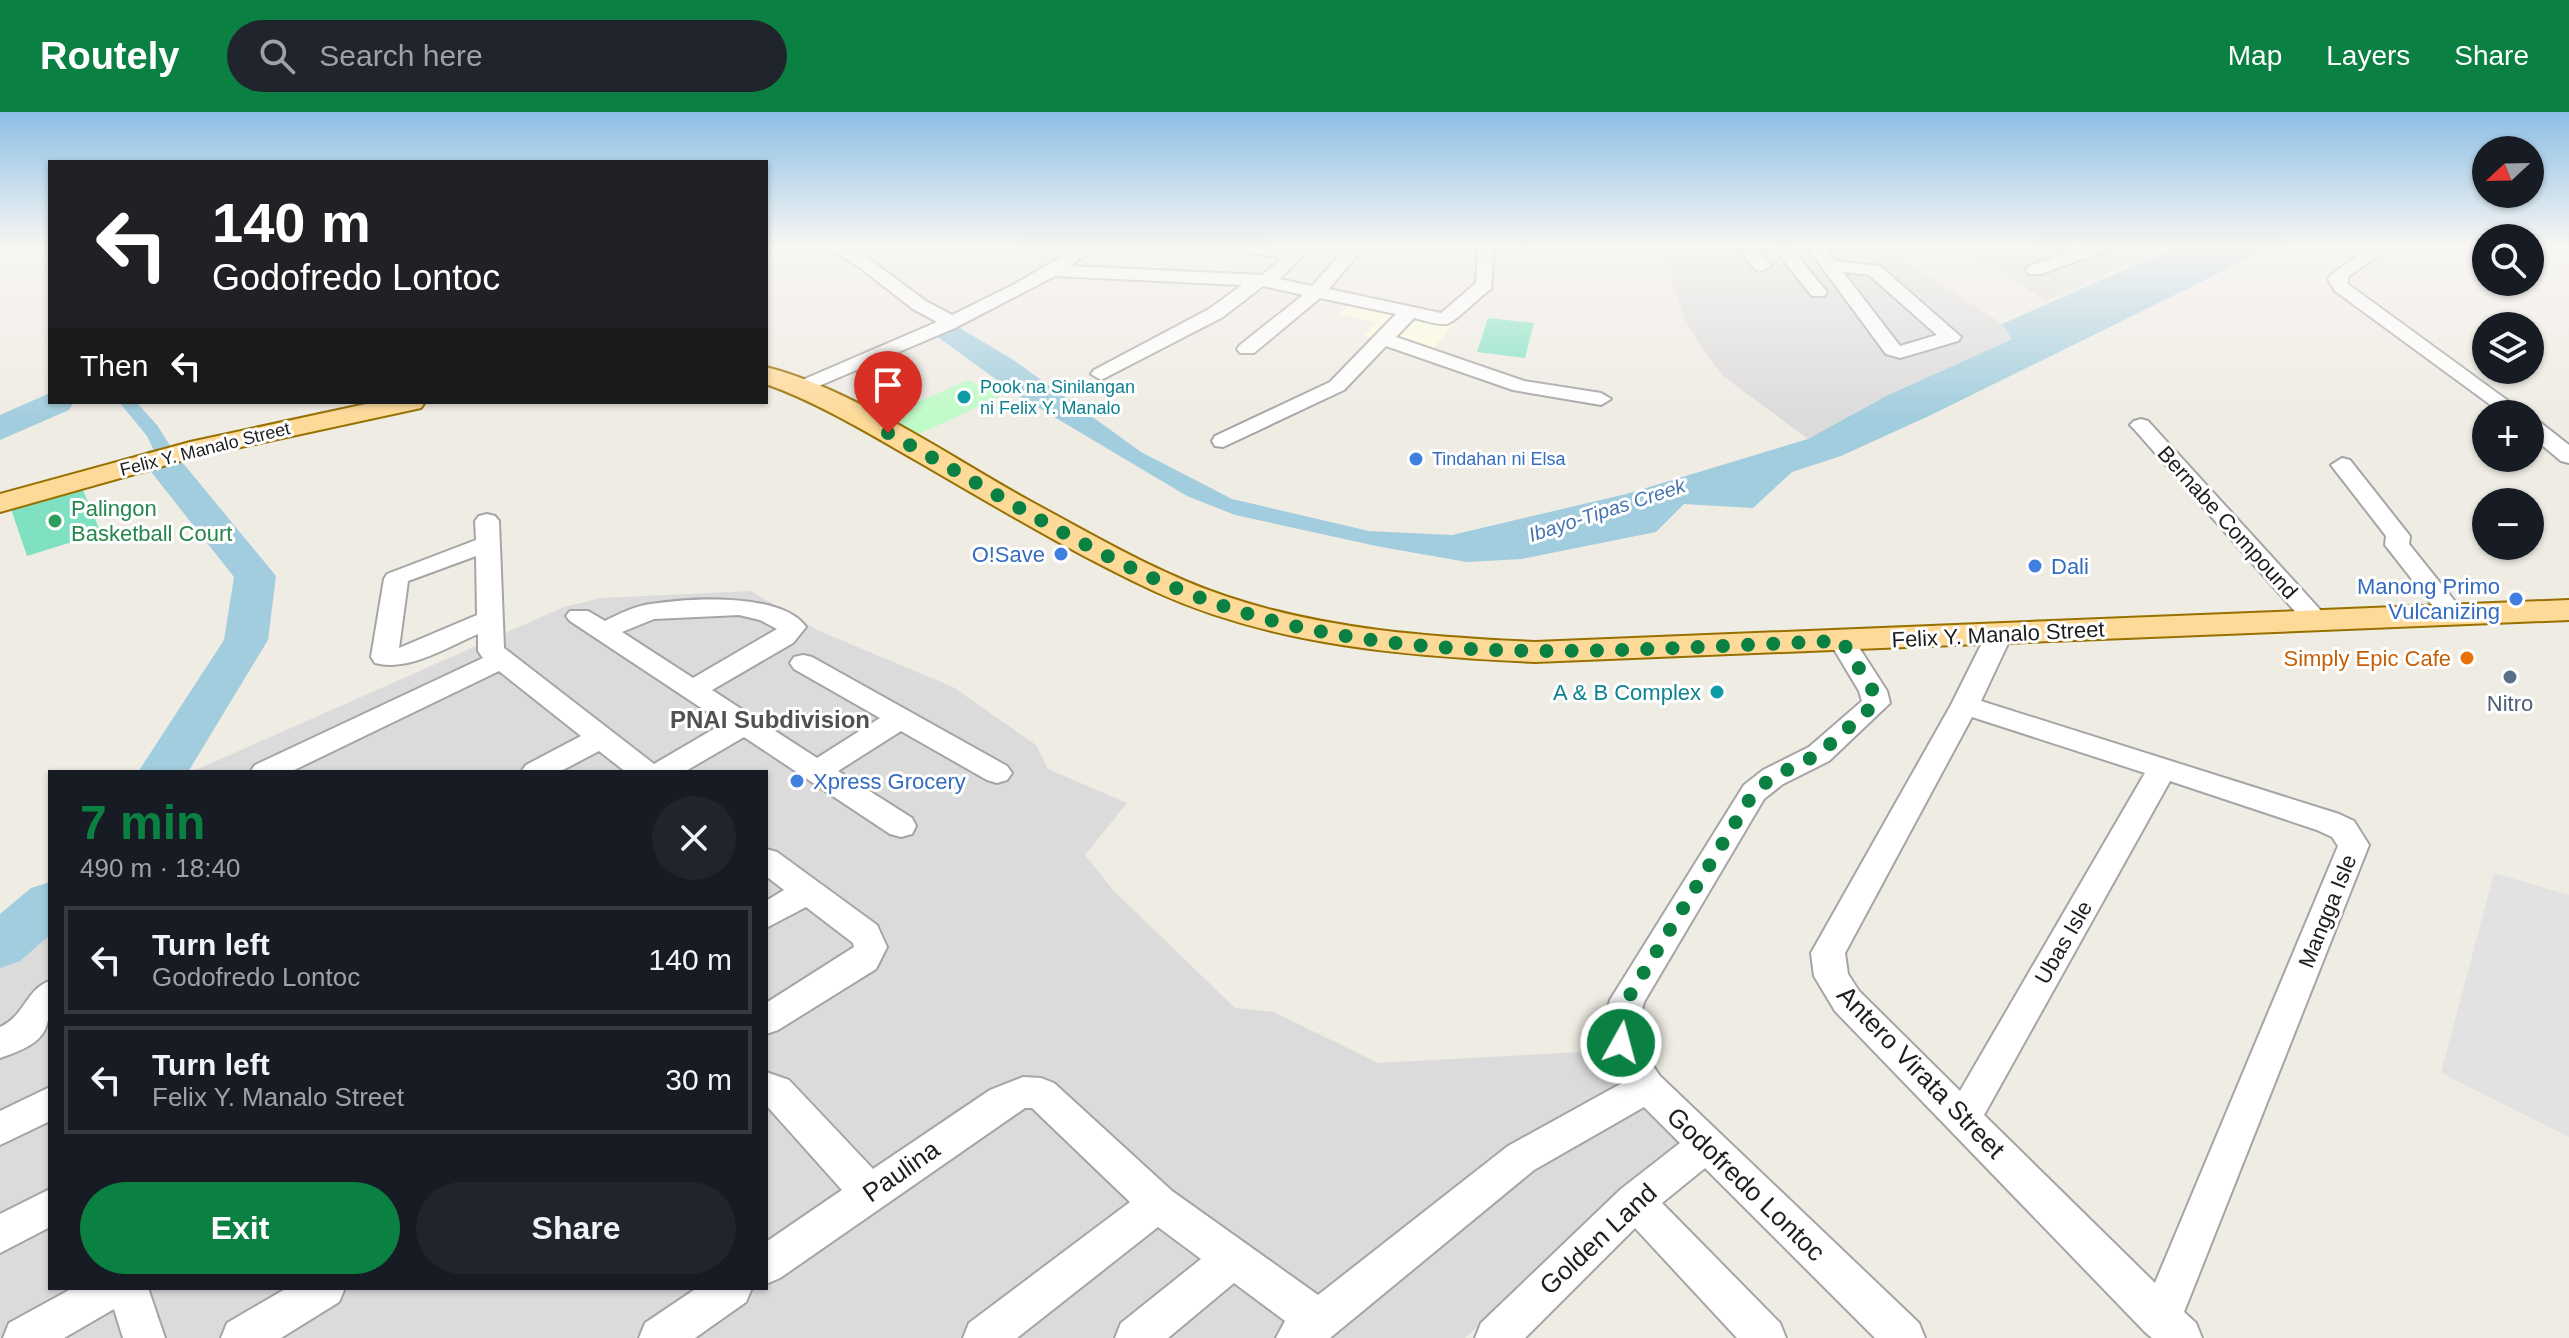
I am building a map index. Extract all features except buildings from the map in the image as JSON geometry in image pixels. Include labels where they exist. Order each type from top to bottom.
[{"type":"main road","name":"Felix Y. Manalo Street","points":[[768,376],[854,414],[1067,533],[1171,586],[1281,622],[1440,648],[1535,652],[2569,610]]},
{"type":"main road","name":"Felix Y. Manalo Street","points":[[0,503],[190,450],[403,404]]},
{"type":"street","points":[[918,304],[931,315],[949,322]]},
{"type":"street","points":[[800,388],[986,304]]},
{"type":"street","points":[[1101,374],[1228,304]]},
{"type":"street","points":[[1247,349],[1304,304]]},
{"type":"street","points":[[1370,304],[1445,319],[1460,304]]},
{"type":"street","points":[[1859,304],[1893,350],[1900,352],[1951,337],[1913,304]]},
{"type":"street","points":[[2365,304],[2497,400]]},
{"type":"street","points":[[1223,441],[1337,386],[1408,313]]},
{"type":"street","points":[[1384,339],[1520,386],[1601,399]]},
{"type":"street","name":"Bernabe Compound","points":[[2141,425],[2315,619]]},
{"type":"street","points":[[2544,435],[2569,456]]},
{"type":"street","points":[[2342,465],[2398,536],[2397,545],[2452,614]]},
{"type":"street","points":[[490,619],[402,656],[384,657],[396,579],[488,532],[491,651],[642,770]]},
{"type":"street","points":[[603,632],[652,611],[739,607],[769,614],[793,627],[784,637],[692,690]]},
{"type":"street","points":[[579,616],[901,826]]},
{"type":"street","name":"Antero Virata Street","points":[[1999,635],[1965,705],[1828,953],[1831,976],[1847,1001],[2171,1329]]},
{"type":"street","name":"Godofredo Lontoc","points":[[1842,641],[1873,691],[1876,703],[1819,754],[1773,777],[1754,792],[1627,1000],[1620,1022],[1621,1043],[1647,1087],[1904,1338]]},
{"type":"street","points":[[269,770],[502,659]]},
{"type":"street","points":[[803,663],[997,773]]},
{"type":"street","name":"Mangga Isle","points":[[1965,705],[2328,822],[2343,829],[2354,845],[2171,1329]]},
{"type":"street","points":[[817,771],[899,719]]},
{"type":"street","points":[[665,770],[744,724]]},
{"type":"street","points":[[540,770],[600,738]]},
{"type":"street","name":"Ubas Isle","points":[[1964,1117],[2163,767]]},
{"type":"street","points":[[768,861],[865,934],[872,944],[864,960],[768,1019]]},
{"type":"street","points":[[768,915],[808,891]]},
{"type":"street","points":[[26,1030],[48,998]]},
{"type":"street","points":[[984,1338],[1156,1205],[1230,1261],[1308,1329],[1521,1158],[1647,1087]]},
{"type":"street","points":[[768,1088],[776,1091],[870,1193]]},
{"type":"street","name":"Paulina","points":[[768,1264],[1003,1101],[1023,1092],[1041,1094],[1156,1205]]},
{"type":"street","points":[[0,1129],[48,1104]]},
{"type":"street","name":"Golden Land","points":[[1496,1338],[1635,1201],[1705,1146]]},
{"type":"street","points":[[1635,1201],[1765,1338]]},
{"type":"street","points":[[0,1235],[48,1208]]},
{"type":"street","points":[[1136,1338],[1230,1261]]},
{"type":"street","points":[[24,1338],[108,1290]]},
{"type":"street","points":[[129,1290],[144,1338]]},
{"type":"street","points":[[242,1338],[322,1290]]},
{"type":"street","points":[[660,1338],[729,1290]]},
{"type":"shaded area","points":[[1349,304],[1356,304],[1454,323],[1432,350],[1364,336],[1376,322],[1339,314]]},
{"type":"shaded area","points":[[1679,304],[1972,304],[2002,324],[2013,338],[1886,396],[1808,439],[1723,376],[1684,318]]},
{"type":"shaded area","points":[[751,591],[817,630],[953,687],[1036,745],[1048,769],[1127,803],[1085,855],[1114,891],[1235,1008],[1274,1012],[1378,1063],[1619,1050],[1691,1139],[1465,1338],[0,1338],[0,965],[48,921],[48,1290],[768,1290],[768,770],[196,770],[564,607],[601,598]]},
{"type":"shaded area","points":[[2494,873],[2569,895],[2569,1137],[2441,1073]]},
{"type":"green space","points":[[1488,318],[1534,323],[1525,358],[1477,352]]},
{"type":"green space","points":[[968,380],[1001,396],[919,434],[886,416]]},
{"type":"green space","name":"Palingon Basketball Court","points":[[82,488],[101,533],[27,556],[11,509]]},
{"type":"water","points":[[2047,304],[2156,304],[1931,415],[1841,456],[1792,472],[1753,508],[1684,504],[1656,532],[1522,559],[1467,562],[1235,515],[1187,496],[1019,396],[935,335],[955,325],[1015,361],[1141,452],[1232,499],[1369,531],[1452,535],[1626,494],[1808,439],[1886,396],[2012,339],[2002,324]]},
{"type":"water","points":[[121,404],[138,404],[157,425],[174,452],[157,457],[147,436]]},
{"type":"waterway","name":"Ibayo-Tipas Creek","points":[[0,429],[52,404]]},
{"type":"waterway","points":[[160,459],[255,576],[246,640],[164,770]]},
{"type":"waterway","points":[[0,946],[48,905]]},
{"type":"place","name":"Pook na Sinilangan ni Felix Y. Manalo","points":[[964,397]]},
{"type":"place","name":"Tindahan ni Elsa","points":[[1416,459]]},
{"type":"place","name":"Palingon Basketball Court","points":[[55,521]]},
{"type":"place","name":"O!Save","points":[[1061,554]]},
{"type":"place","name":"Dali","points":[[2035,566]]},
{"type":"place","name":"Manong Primo Vulcanizing","points":[[2516,599]]},
{"type":"place","name":"Simply Epic Cafe","points":[[2467,658]]},
{"type":"place","name":"Nitro","points":[[2510,677]]},
{"type":"place","name":"A & B Complex","points":[[1717,692]]},
{"type":"place","name":"Xpress Grocery","points":[[797,781]]},
{"type":"district","name":"PNAI Subdivision","points":[[770,720]]},
{"type":"route","points":[[888,433],[1067,533],[1171,586],[1281,622],[1440,648],[1535,652],[1842,641],[1873,691],[1876,703],[1819,754],[1773,777],[1754,792],[1627,1000],[1620,1022],[1621,1043]]}]
